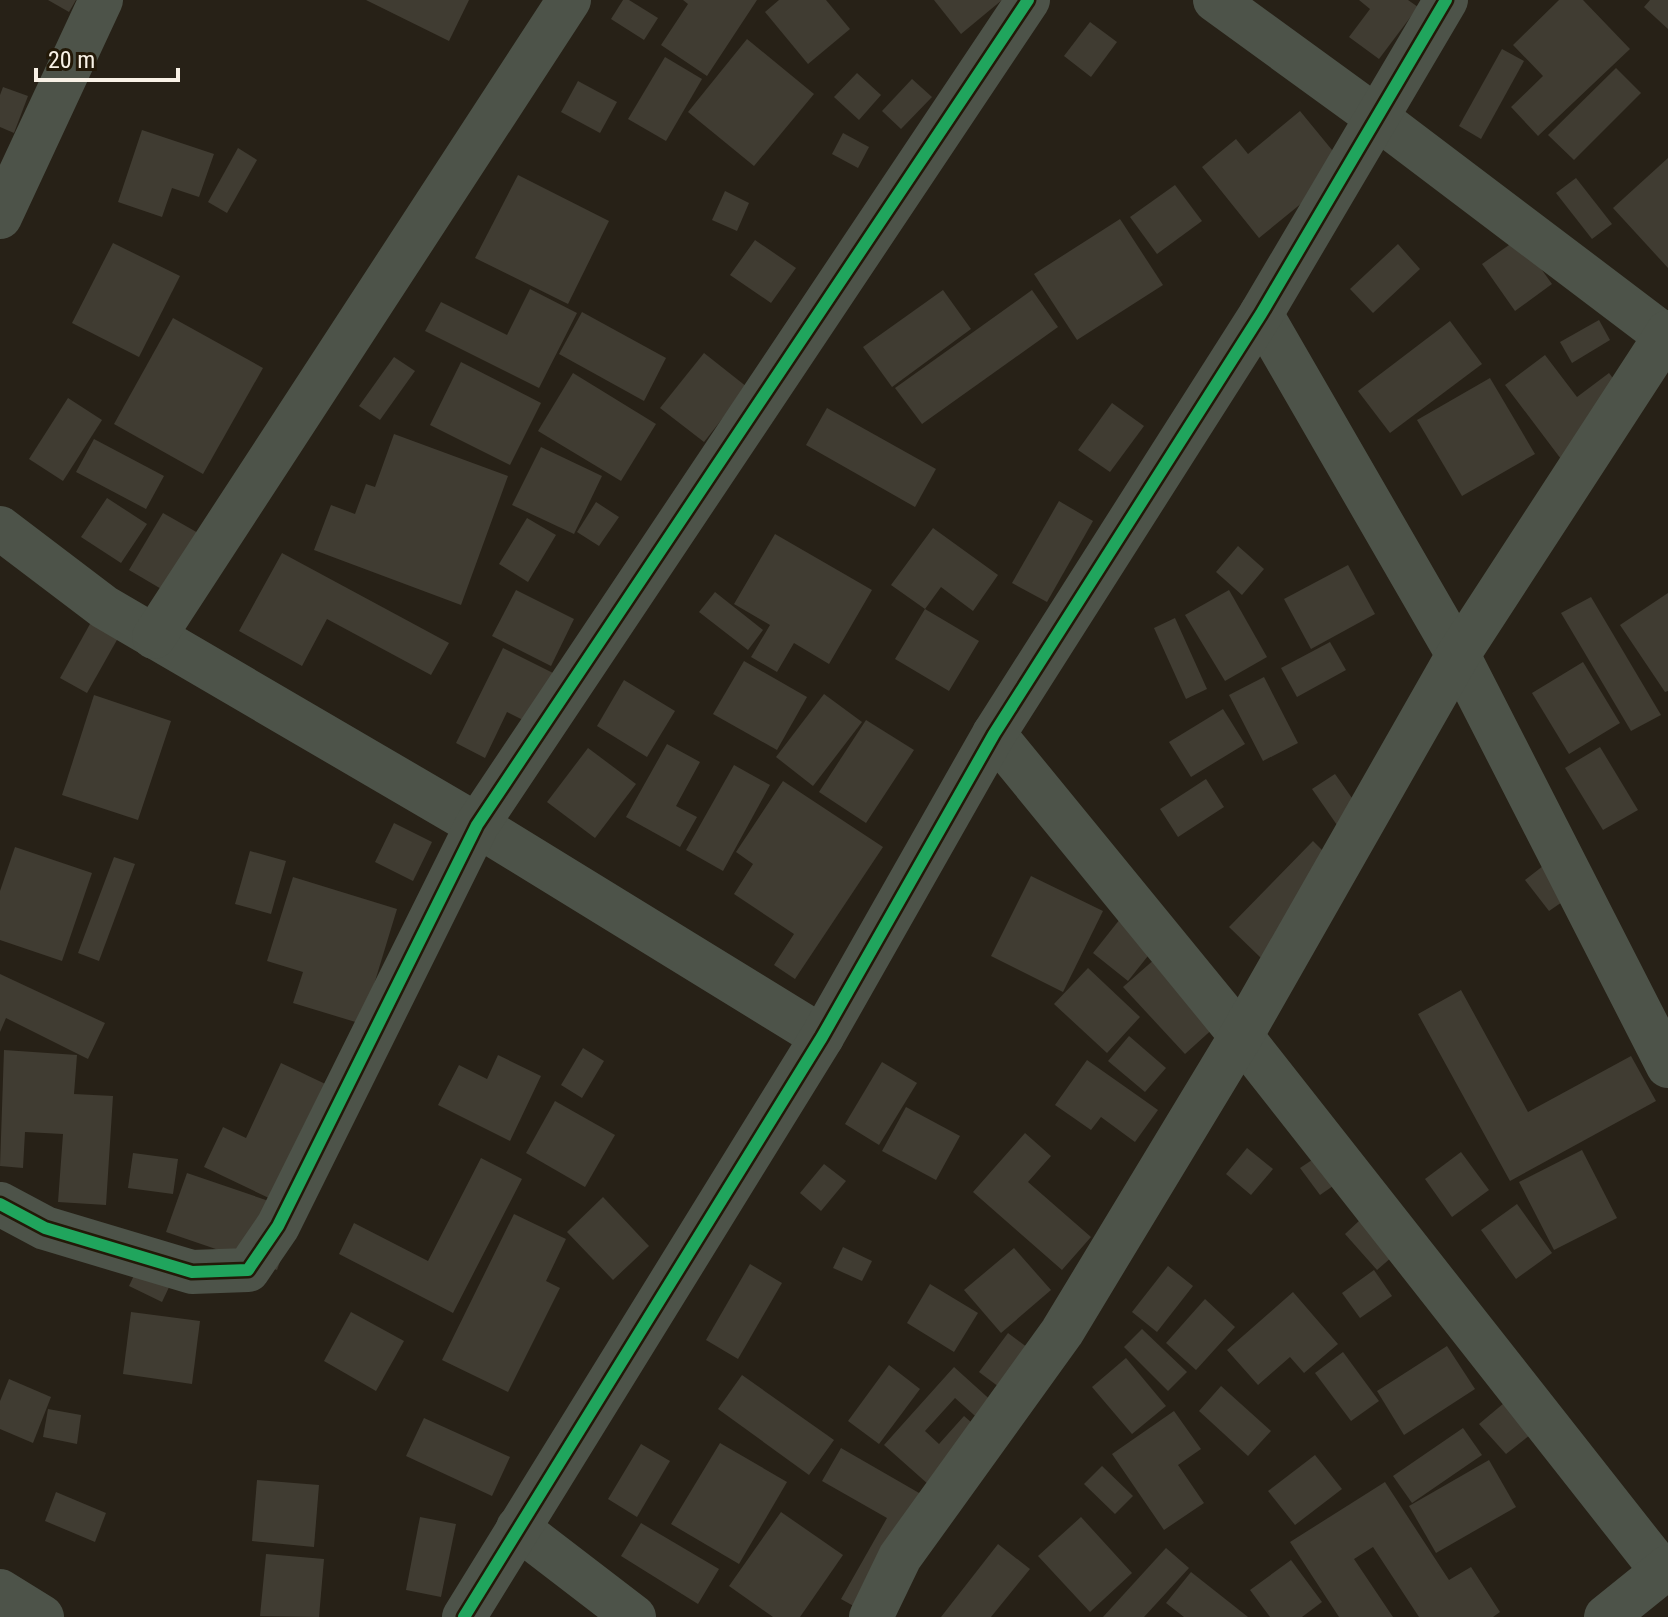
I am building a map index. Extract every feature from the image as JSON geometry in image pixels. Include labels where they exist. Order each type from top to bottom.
[{"type":"street","points":[[0,217],[101,0]]},
{"type":"street","points":[[154,637],[569,0]]},
{"type":"street","points":[[0,1204],[45,1228],[192,1272],[248,1270],[278,1226],[477,825],[1028,0]]},
{"type":"street","points":[[871,1617],[900,1557],[1062,1332],[1241,1036],[1458,655],[1667,335],[1215,0]]},
{"type":"street","points":[[464,1617],[822,1037],[994,734],[1261,314],[1446,0]]},
{"type":"street","points":[[1261,314],[1458,655],[1662,1037]]},
{"type":"street","points":[[0,528],[104,607],[477,825],[822,1037]]},
{"type":"street","points":[[994,734],[1241,1036],[1665,1569],[1606,1617]]},
{"type":"street","points":[[518,1528],[634,1617]]},
{"type":"street","points":[[0,1591],[42,1617]]},
{"type":"building","points":[[48,0],[76,0],[69,12]]},
{"type":"building","points":[[366,0],[469,0],[449,41]]},
{"type":"building","points":[[623,0],[629,0],[658,18],[644,40],[611,19]]},
{"type":"building","points":[[683,0],[757,0],[707,76],[661,45],[688,4]]},
{"type":"building","points":[[779,0],[826,0],[850,29],[808,64],[765,12]]},
{"type":"building","points":[[934,0],[1002,0],[961,34]]},
{"type":"building","points":[[1359,0],[1408,0],[1418,7],[1379,59],[1349,37],[1370,9]]},
{"type":"building","points":[[1559,0],[1583,0],[1630,49],[1538,136],[1511,107],[1543,76],[1513,45]]},
{"type":"building","points":[[1650,0],[1668,0],[1668,29],[1644,7]]},
{"type":"building","points":[[1090,22],[1117,42],[1091,77],[1064,56]]},
{"type":"building","points":[[747,39],[814,94],[754,166],[688,112]]},
{"type":"building","points":[[1502,49],[1524,61],[1481,139],[1459,126]]},
{"type":"building","points":[[665,57],[702,79],[666,141],[628,119]]},
{"type":"building","points":[[1616,68],[1641,93],[1574,160],[1548,135]]},
{"type":"building","points":[[857,73],[881,95],[859,120],[834,97]]},
{"type":"building","points":[[912,79],[932,97],[901,129],[882,111]]},
{"type":"building","points":[[578,81],[617,102],[600,133],[561,112]]},
{"type":"building","points":[[3,87],[28,96],[14,133],[0,127]]},
{"type":"building","points":[[1300,111],[1346,167],[1259,238],[1202,167],[1236,139],[1248,154]]},
{"type":"building","points":[[142,130],[214,154],[199,197],[172,188],[162,217],[118,202]]},
{"type":"building","points":[[843,133],[869,147],[858,168],[832,154]]},
{"type":"building","points":[[238,148],[257,160],[227,213],[208,202]]},
{"type":"building","points":[[1668,158],[1668,268],[1613,208]]},
{"type":"building","points":[[518,175],[609,221],[568,304],[475,258]]},
{"type":"building","points":[[1576,178],[1612,224],[1592,239],[1556,193]]},
{"type":"building","points":[[1175,185],[1202,221],[1157,254],[1130,217]]},
{"type":"building","points":[[725,191],[749,203],[737,231],[712,220]]},
{"type":"building","points":[[1120,219],[1163,285],[1077,340],[1034,274]]},
{"type":"building","points":[[1519,238],[1552,284],[1515,311],[1482,264]]},
{"type":"building","points":[[755,240],[796,268],[771,303],[730,275]]},
{"type":"building","points":[[113,243],[180,276],[139,357],[72,323]]},
{"type":"building","points":[[1398,244],[1420,269],[1373,313],[1350,289]]},
{"type":"building","points":[[530,289],[577,313],[539,388],[425,331],[441,302],[507,335]]},
{"type":"building","points":[[943,290],[971,329],[892,387],[863,347]]},
{"type":"building","points":[[1032,290],[1058,327],[922,424],[895,388]]},
{"type":"building","points":[[582,312],[666,358],[644,401],[559,354]]},
{"type":"building","points":[[173,318],[263,368],[203,474],[114,424]]},
{"type":"building","points":[[1599,320],[1610,340],[1572,363],[1560,342]]},
{"type":"building","points":[[1450,321],[1482,364],[1390,433],[1358,391]]},
{"type":"building","points":[[704,353],[747,387],[704,442],[660,408]]},
{"type":"building","points":[[1545,355],[1577,397],[1609,373],[1636,409],[1564,463],[1505,385]]},
{"type":"building","points":[[394,357],[415,371],[380,420],[359,406]]},
{"type":"building","points":[[461,362],[541,403],[510,465],[430,425]]},
{"type":"building","points":[[573,373],[656,424],[621,481],[538,431]]},
{"type":"building","points":[[1490,378],[1535,454],[1462,496],[1417,420]]},
{"type":"building","points":[[68,398],[102,420],[63,481],[29,459]]},
{"type":"building","points":[[1112,403],[1144,426],[1110,472],[1078,450]]},
{"type":"building","points":[[827,408],[936,469],[915,507],[806,445]]},
{"type":"building","points":[[394,434],[508,476],[461,605],[314,550],[331,505],[355,514],[366,484],[375,487]]},
{"type":"building","points":[[94,439],[164,476],[146,509],[76,472]]},
{"type":"building","points":[[541,447],[602,476],[574,534],[512,505]]},
{"type":"building","points":[[107,498],[147,524],[121,563],[81,537]]},
{"type":"building","points":[[1059,501],[1093,521],[1047,602],[1012,583]]},
{"type":"building","points":[[596,502],[619,517],[599,546],[577,532]]},
{"type":"building","points":[[163,513],[214,542],[180,600],[129,570]]},
{"type":"building","points":[[527,518],[556,535],[528,582],[499,564]]},
{"type":"building","points":[[933,528],[998,575],[973,611],[941,587],[925,609],[891,585]]},
{"type":"building","points":[[775,534],[872,590],[829,664],[794,643],[777,672],[751,657],[770,625],[734,604]]},
{"type":"building","points":[[1238,546],[1264,569],[1242,595],[1216,572]]},
{"type":"building","points":[[282,553],[449,643],[431,675],[327,619],[302,666],[239,631]]},
{"type":"building","points":[[1348,565],[1375,614],[1311,649],[1284,599]]},
{"type":"building","points":[[516,590],[574,619],[551,666],[492,636]]},
{"type":"building","points":[[1229,590],[1267,657],[1225,681],[1185,615]]},
{"type":"building","points":[[715,592],[763,630],[748,650],[699,612]]},
{"type":"building","points":[[1668,593],[1668,691],[1665,692],[1620,625]]},
{"type":"building","points":[[1591,597],[1661,715],[1631,731],[1561,613]]},
{"type":"building","points":[[925,609],[979,641],[949,691],[895,659]]},
{"type":"building","points":[[95,615],[122,631],[87,693],[60,678]]},
{"type":"building","points":[[1175,618],[1207,689],[1186,699],[1154,628]]},
{"type":"building","points":[[1330,642],[1346,670],[1297,697],[1281,668]]},
{"type":"building","points":[[503,648],[561,677],[537,727],[507,712],[485,758],[456,743]]},
{"type":"building","points":[[744,661],[807,697],[777,750],[713,714]]},
{"type":"building","points":[[1583,662],[1620,723],[1569,754],[1532,693]]},
{"type":"building","points":[[1264,677],[1298,743],[1263,761],[1229,695]]},
{"type":"building","points":[[624,680],[675,711],[647,757],[597,726]]},
{"type":"building","points":[[824,694],[862,722],[813,786],[776,757]]},
{"type":"building","points":[[94,695],[171,721],[138,820],[62,795]]},
{"type":"building","points":[[1223,709],[1245,744],[1191,777],[1169,742]]},
{"type":"building","points":[[866,720],[914,750],[866,823],[819,792]]},
{"type":"building","points":[[667,744],[700,762],[676,806],[697,817],[680,847],[626,817]]},
{"type":"building","points":[[1600,747],[1638,810],[1603,830],[1565,768]]},
{"type":"building","points":[[588,748],[636,784],[595,838],[547,802]]},
{"type":"building","points":[[734,765],[770,785],[723,871],[686,850]]},
{"type":"building","points":[[1335,774],[1378,835],[1355,851],[1312,789]]},
{"type":"building","points":[[1206,779],[1224,807],[1178,837],[1160,809]]},
{"type":"building","points":[[783,781],[883,847],[795,979],[774,965],[794,934],[734,894],[753,864],[736,852]]},
{"type":"building","points":[[394,823],[432,842],[413,881],[375,862]]},
{"type":"building","points":[[1313,841],[1345,873],[1261,958],[1229,927]]},
{"type":"building","points":[[15,847],[92,873],[62,961],[0,940],[0,891]]},
{"type":"building","points":[[250,851],[286,861],[271,914],[235,904]]},
{"type":"building","points":[[114,857],[135,864],[99,961],[78,953]]},
{"type":"building","points":[[1543,866],[1568,898],[1549,911],[1525,880]]},
{"type":"building","points":[[1031,876],[1103,911],[1063,992],[991,956]]},
{"type":"building","points":[[293,877],[397,909],[362,1024],[293,1003],[303,972],[267,961]]},
{"type":"building","points":[[1128,909],[1163,937],[1128,981],[1093,953]]},
{"type":"building","points":[[1156,958],[1217,1025],[1185,1054],[1123,987]]},
{"type":"building","points":[[1088,968],[1140,1017],[1107,1053],[1054,1004]]},
{"type":"building","points":[[0,974],[105,1023],[88,1059],[6,1018],[0,1032]]},
{"type":"building","points":[[1461,990],[1528,1112],[1631,1056],[1656,1101],[1510,1181],[1418,1014]]},
{"type":"building","points":[[1129,1036],[1166,1068],[1145,1092],[1108,1061]]},
{"type":"building","points":[[583,1048],[604,1061],[582,1098],[561,1085]]},
{"type":"building","points":[[4,1050],[77,1055],[74,1094],[113,1096],[106,1205],[58,1202],[63,1134],[25,1132],[23,1168],[0,1166]]},
{"type":"building","points":[[498,1055],[541,1076],[510,1141],[438,1105],[459,1065],[487,1079]]},
{"type":"building","points":[[1087,1060],[1158,1110],[1135,1142],[1101,1117],[1091,1130],[1055,1105]]},
{"type":"building","points":[[882,1062],[917,1083],[879,1145],[845,1124]]},
{"type":"building","points":[[281,1063],[336,1089],[271,1199],[204,1167],[223,1127],[246,1138]]},
{"type":"building","points":[[555,1101],[615,1135],[585,1187],[526,1153]]},
{"type":"building","points":[[906,1107],[960,1136],[936,1180],[882,1151]]},
{"type":"building","points":[[1025,1133],[1051,1156],[1028,1182],[1091,1237],[1062,1270],[973,1192]]},
{"type":"building","points":[[1247,1148],[1273,1169],[1251,1195],[1226,1174]]},
{"type":"building","points":[[1327,1150],[1346,1177],[1320,1195],[1300,1168]]},
{"type":"building","points":[[1582,1150],[1617,1218],[1554,1250],[1519,1182]]},
{"type":"building","points":[[1461,1152],[1489,1190],[1452,1217],[1425,1179]]},
{"type":"building","points":[[133,1153],[178,1159],[173,1194],[128,1188]]},
{"type":"building","points":[[481,1158],[522,1179],[453,1313],[339,1254],[354,1223],[428,1261]]},
{"type":"building","points":[[824,1164],[846,1181],[821,1211],[800,1193]]},
{"type":"building","points":[[187,1173],[298,1211],[277,1270],[166,1232]]},
{"type":"building","points":[[603,1197],[649,1246],[613,1280],[567,1232]]},
{"type":"building","points":[[1517,1204],[1552,1253],[1516,1279],[1481,1230]]},
{"type":"building","points":[[1375,1206],[1408,1243],[1377,1270],[1345,1234]]},
{"type":"building","points":[[514,1214],[566,1239],[546,1281],[560,1288],[508,1392],[442,1360]]},
{"type":"building","points":[[843,1247],[872,1261],[862,1281],[833,1268]]},
{"type":"building","points":[[1014,1248],[1051,1290],[1001,1333],[964,1290]]},
{"type":"building","points":[[750,1264],[782,1283],[738,1359],[706,1340]]},
{"type":"building","points":[[1168,1266],[1193,1286],[1157,1332],[1132,1312]]},
{"type":"building","points":[[138,1267],[171,1283],[162,1302],[129,1286]]},
{"type":"building","points":[[1374,1270],[1392,1296],[1360,1318],[1342,1293]]},
{"type":"building","points":[[930,1284],[978,1313],[954,1352],[907,1323]]},
{"type":"building","points":[[1293,1292],[1338,1344],[1304,1373],[1290,1357],[1258,1385],[1227,1350]]},
{"type":"building","points":[[1205,1299],[1235,1327],[1196,1370],[1166,1343]]},
{"type":"building","points":[[131,1312],[200,1321],[192,1384],[123,1374]]},
{"type":"building","points":[[351,1312],[404,1341],[376,1391],[324,1361]]},
{"type":"building","points":[[1142,1329],[1187,1372],[1168,1391],[1124,1347]]},
{"type":"building","points":[[1008,1333],[1035,1353],[1007,1393],[979,1372]]},
{"type":"building","points":[[1447,1346],[1475,1389],[1404,1435],[1377,1391]]},
{"type":"building","points":[[1343,1352],[1379,1401],[1351,1421],[1315,1373]]},
{"type":"building","points":[[1126,1358],[1166,1406],[1132,1434],[1092,1387]]},
{"type":"building","points":[[889,1365],[920,1389],[879,1444],[848,1421]]},
{"type":"building","points":[[954,1367],[1006,1414],[992,1431],[955,1398],[925,1431],[939,1444],[964,1416],[987,1436],[937,1492],[884,1445]]},
{"type":"building","points":[[742,1375],[834,1440],[809,1475],[718,1409]]},
{"type":"building","points":[[9,1379],[51,1397],[33,1443],[0,1429],[0,1401]]},
{"type":"building","points":[[1221,1386],[1271,1431],[1248,1456],[1199,1411]]},
{"type":"building","points":[[1504,1403],[1530,1435],[1506,1454],[1479,1424]]},
{"type":"building","points":[[48,1409],[81,1415],[77,1444],[43,1437]]},
{"type":"building","points":[[1174,1411],[1201,1449],[1178,1465],[1204,1503],[1164,1530],[1112,1454]]},
{"type":"building","points":[[424,1418],[510,1457],[492,1496],[406,1456]]},
{"type":"building","points":[[1463,1428],[1482,1455],[1412,1503],[1393,1476]]},
{"type":"building","points":[[720,1443],[787,1482],[739,1564],[671,1524]]},
{"type":"building","points":[[641,1444],[670,1461],[637,1517],[608,1499]]},
{"type":"building","points":[[841,1448],[933,1501],[868,1614],[841,1599],[887,1518],[822,1481]]},
{"type":"building","points":[[1315,1455],[1342,1489],[1295,1525],[1268,1491]]},
{"type":"building","points":[[1489,1460],[1516,1507],[1436,1553],[1409,1506]]},
{"type":"building","points":[[1102,1466],[1133,1496],[1115,1514],[1084,1484]]},
{"type":"building","points":[[257,1480],[319,1485],[314,1547],[252,1541]]},
{"type":"building","points":[[1385,1482],[1449,1580],[1471,1567],[1500,1612],[1493,1617],[1419,1617],[1373,1547],[1354,1559],[1393,1617],[1339,1617],[1290,1542]]},
{"type":"building","points":[[56,1492],[106,1513],[95,1542],[45,1521]]},
{"type":"building","points":[[781,1512],[843,1555],[800,1617],[773,1617],[729,1586]]},
{"type":"building","points":[[420,1517],[456,1524],[441,1597],[406,1590]]},
{"type":"building","points":[[1081,1517],[1132,1573],[1090,1612],[1038,1556]]},
{"type":"building","points":[[641,1523],[719,1569],[698,1604],[621,1556]]},
{"type":"building","points":[[998,1544],[1030,1569],[991,1617],[941,1617]]},
{"type":"building","points":[[1166,1548],[1189,1568],[1144,1617],[1103,1617]]},
{"type":"building","points":[[266,1554],[324,1559],[319,1617],[260,1616]]},
{"type":"building","points":[[1291,1560],[1322,1602],[1302,1617],[1270,1617],[1250,1590]]},
{"type":"building","points":[[1191,1572],[1248,1617],[1184,1617],[1166,1603]]},
{"type":"cycle path","points":[[0,1204],[45,1228],[192,1272],[248,1270],[278,1226],[477,825],[1028,0]]},
{"type":"cycle path","points":[[464,1617],[822,1037],[994,734],[1261,314],[1446,0]]}]
